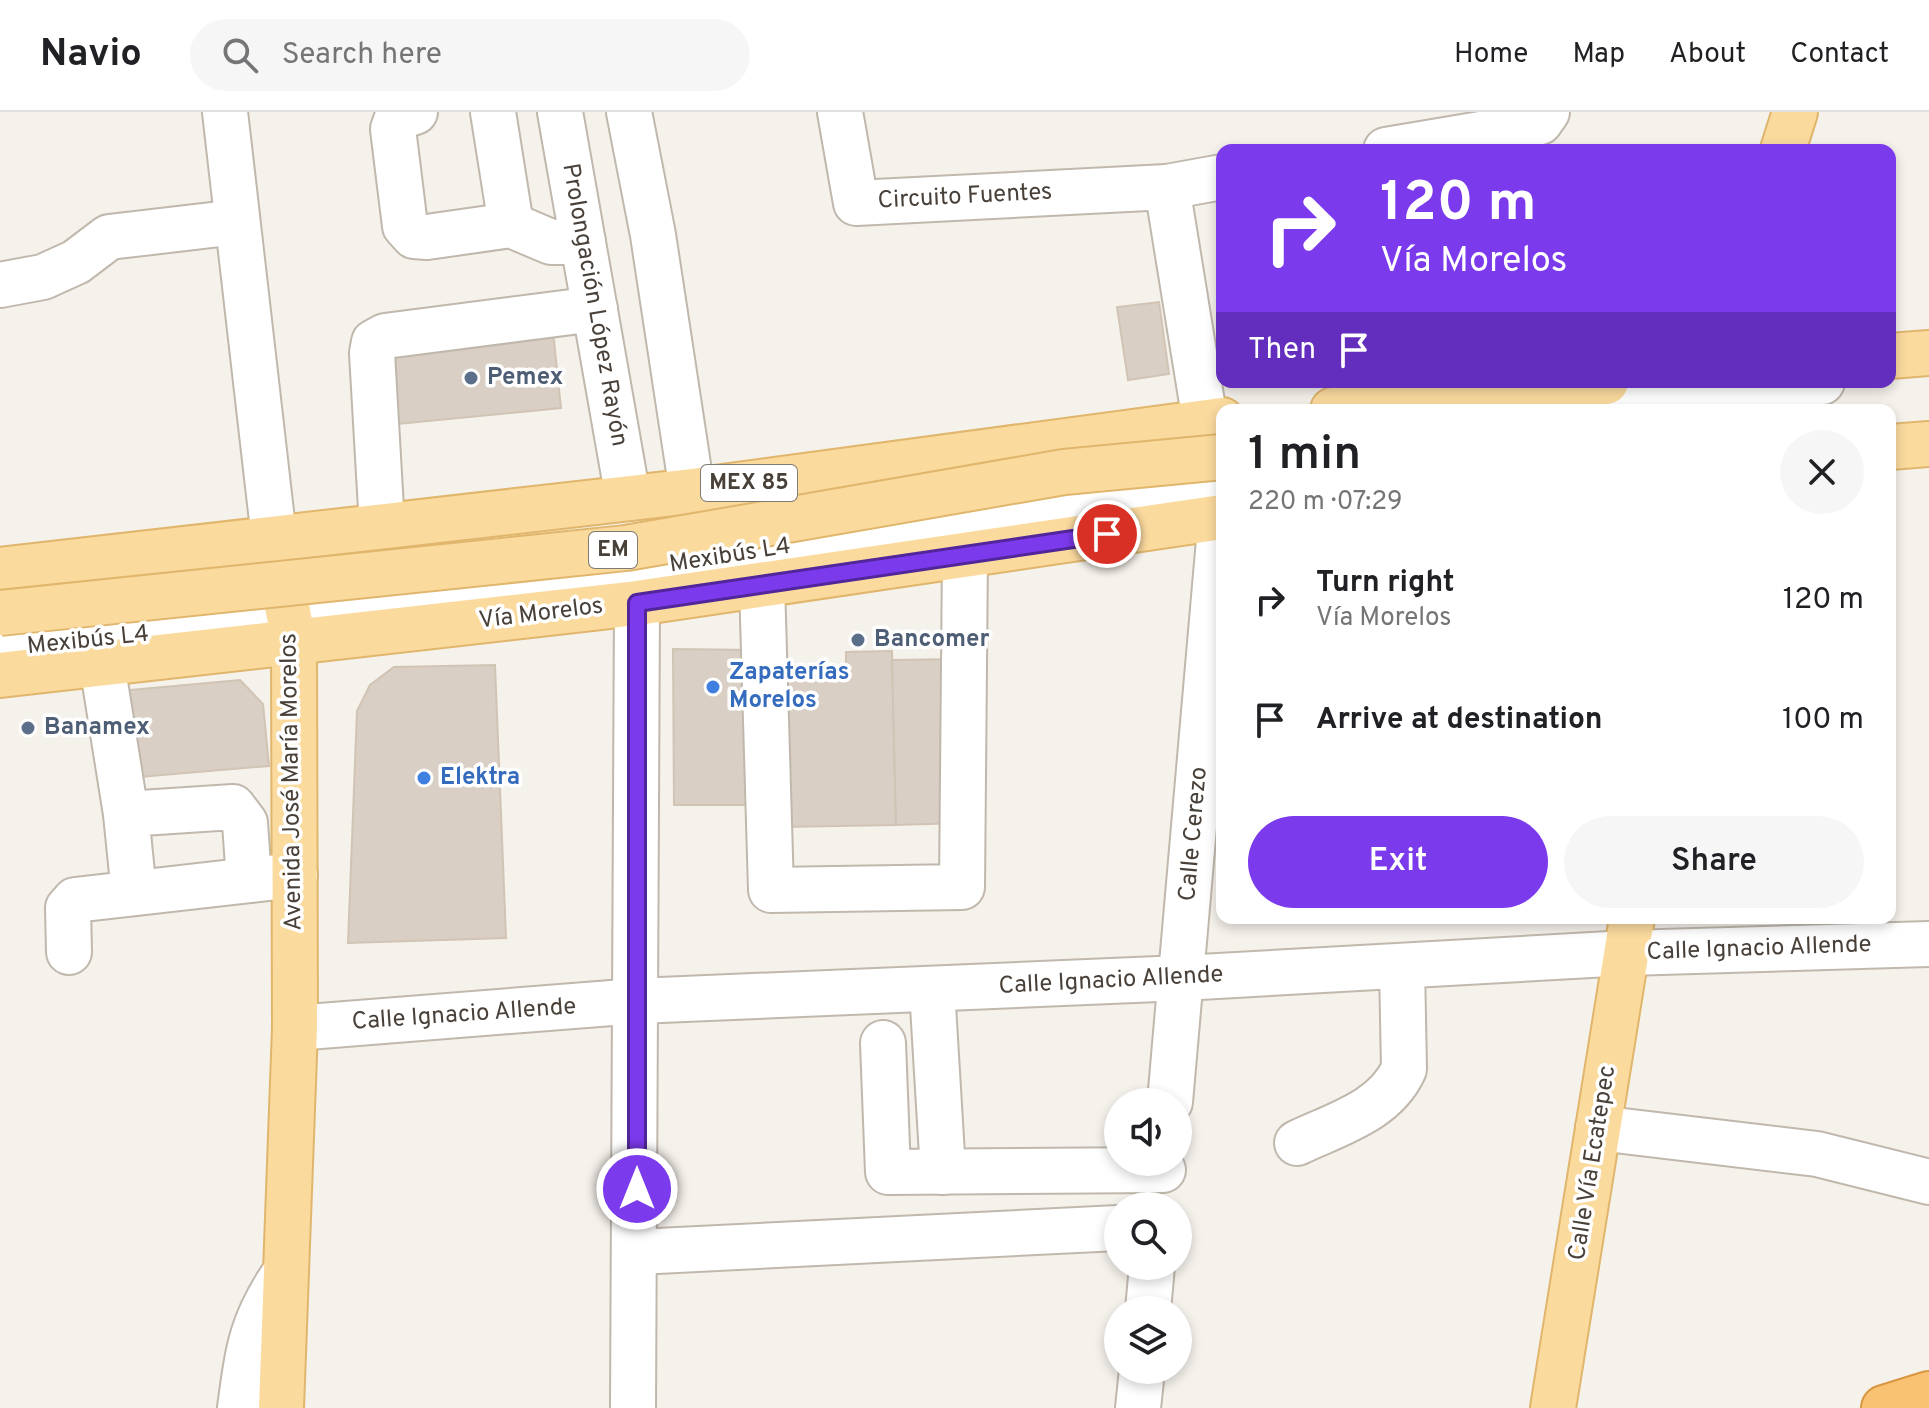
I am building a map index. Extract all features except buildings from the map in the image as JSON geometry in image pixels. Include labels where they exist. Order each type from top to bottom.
[{"type":"highway","points":[[1884,1408],[1929,1394]]},
{"type":"main road","points":[[1785,144],[1795,112]]},
{"type":"main road","points":[[1896,356],[1929,353]]},
{"type":"main road","points":[[1438,404],[1560,388]]},
{"type":"main road","name":"MEX 85","points":[[0,570],[276,548],[382,526],[1216,434]]},
{"type":"main road","name":"EM","points":[[0,613],[626,548],[1064,472],[1216,434]]},
{"type":"main road","points":[[1896,447],[1929,444]]},
{"type":"main road","name":"Vía Morelos","points":[[0,675],[102,664],[291,631],[637,603],[1216,518]]},
{"type":"main road","name":"Avenida José María Morelos","points":[[276,548],[291,631],[295,875],[295,1028],[281,1408]]},
{"type":"main road","name":"Calle Vía Ecatepec","points":[[1553,1408],[1630,935]]},
{"type":"street","name":"Avenida José María Morelos","points":[[225,112],[276,548]]},
{"type":"street","points":[[415,112],[397,118],[393,129],[405,226],[409,231],[421,238],[511,225],[551,242],[583,242]]},
{"type":"street","points":[[493,112],[511,225]]},
{"type":"street","name":"Prolongación López Rayón","points":[[560,112],[628,498]]},
{"type":"street","points":[[629,112],[653,235],[692,491]]},
{"type":"street","name":"Circuito Fuentes","points":[[840,112],[856,203],[1167,187]]},
{"type":"street","points":[[1416,144],[1534,120]]},
{"type":"street","points":[[1216,178],[1167,187],[1216,424]]},
{"type":"street","points":[[0,285],[43,277],[76,262],[109,237],[237,222]]},
{"type":"street","points":[[382,526],[372,353],[374,342],[385,336],[595,309]]},
{"type":"street","points":[[1896,377],[1929,374]]},
{"type":"street","points":[[1595,404],[1760,388]]},
{"type":"street","points":[[1896,426],[1929,423]]},
{"type":"street","name":"Mexibús L4","points":[[0,588],[276,548],[710,509],[1216,434]]},
{"type":"street","name":"Mexibús L4","points":[[0,651],[291,631],[1216,488]]},
{"type":"street","points":[[762,584],[771,890],[962,887],[965,555]]},
{"type":"street","name":"Calle Cerezo","points":[[1171,1088],[1216,586]]},
{"type":"street","points":[[633,1408],[637,1252],[637,603]]},
{"type":"street","points":[[102,664],[126,814],[134,893]]},
{"type":"street","points":[[126,814],[233,807],[245,823],[249,880]]},
{"type":"street","points":[[69,952],[70,904],[81,899],[295,875]]},
{"type":"street","name":"Calle Ignacio Allende","points":[[295,1028],[637,1001],[1402,966],[1630,935],[1929,944]]},
{"type":"street","points":[[1929,937],[1929,944]]},
{"type":"street","points":[[1297,1143],[1378,1105],[1399,1081],[1404,1069],[1402,966]]},
{"type":"street","points":[[932,989],[943,1172]]},
{"type":"street","points":[[883,1043],[888,1172],[1162,1179]]},
{"type":"street","points":[[1598,1128],[1817,1154],[1929,1182]]},
{"type":"street","points":[[637,1252],[1104,1229]]},
{"type":"street","points":[[240,1408],[250,1334],[265,1301],[286,1271]]},
{"type":"street","points":[[1138,1408],[1141,1384]]},
{"type":"place","name":"Pemex","points":[[471,378]]},
{"type":"place","name":"Bancomer","points":[[858,640]]},
{"type":"place","name":"Zapaterías Morelos","points":[[713,687]]},
{"type":"place","name":"Banamex","points":[[28,728]]},
{"type":"place","name":"Elektra","points":[[424,778]]},
{"type":"route","points":[[637,1189],[637,603],[1107,534]]}]
